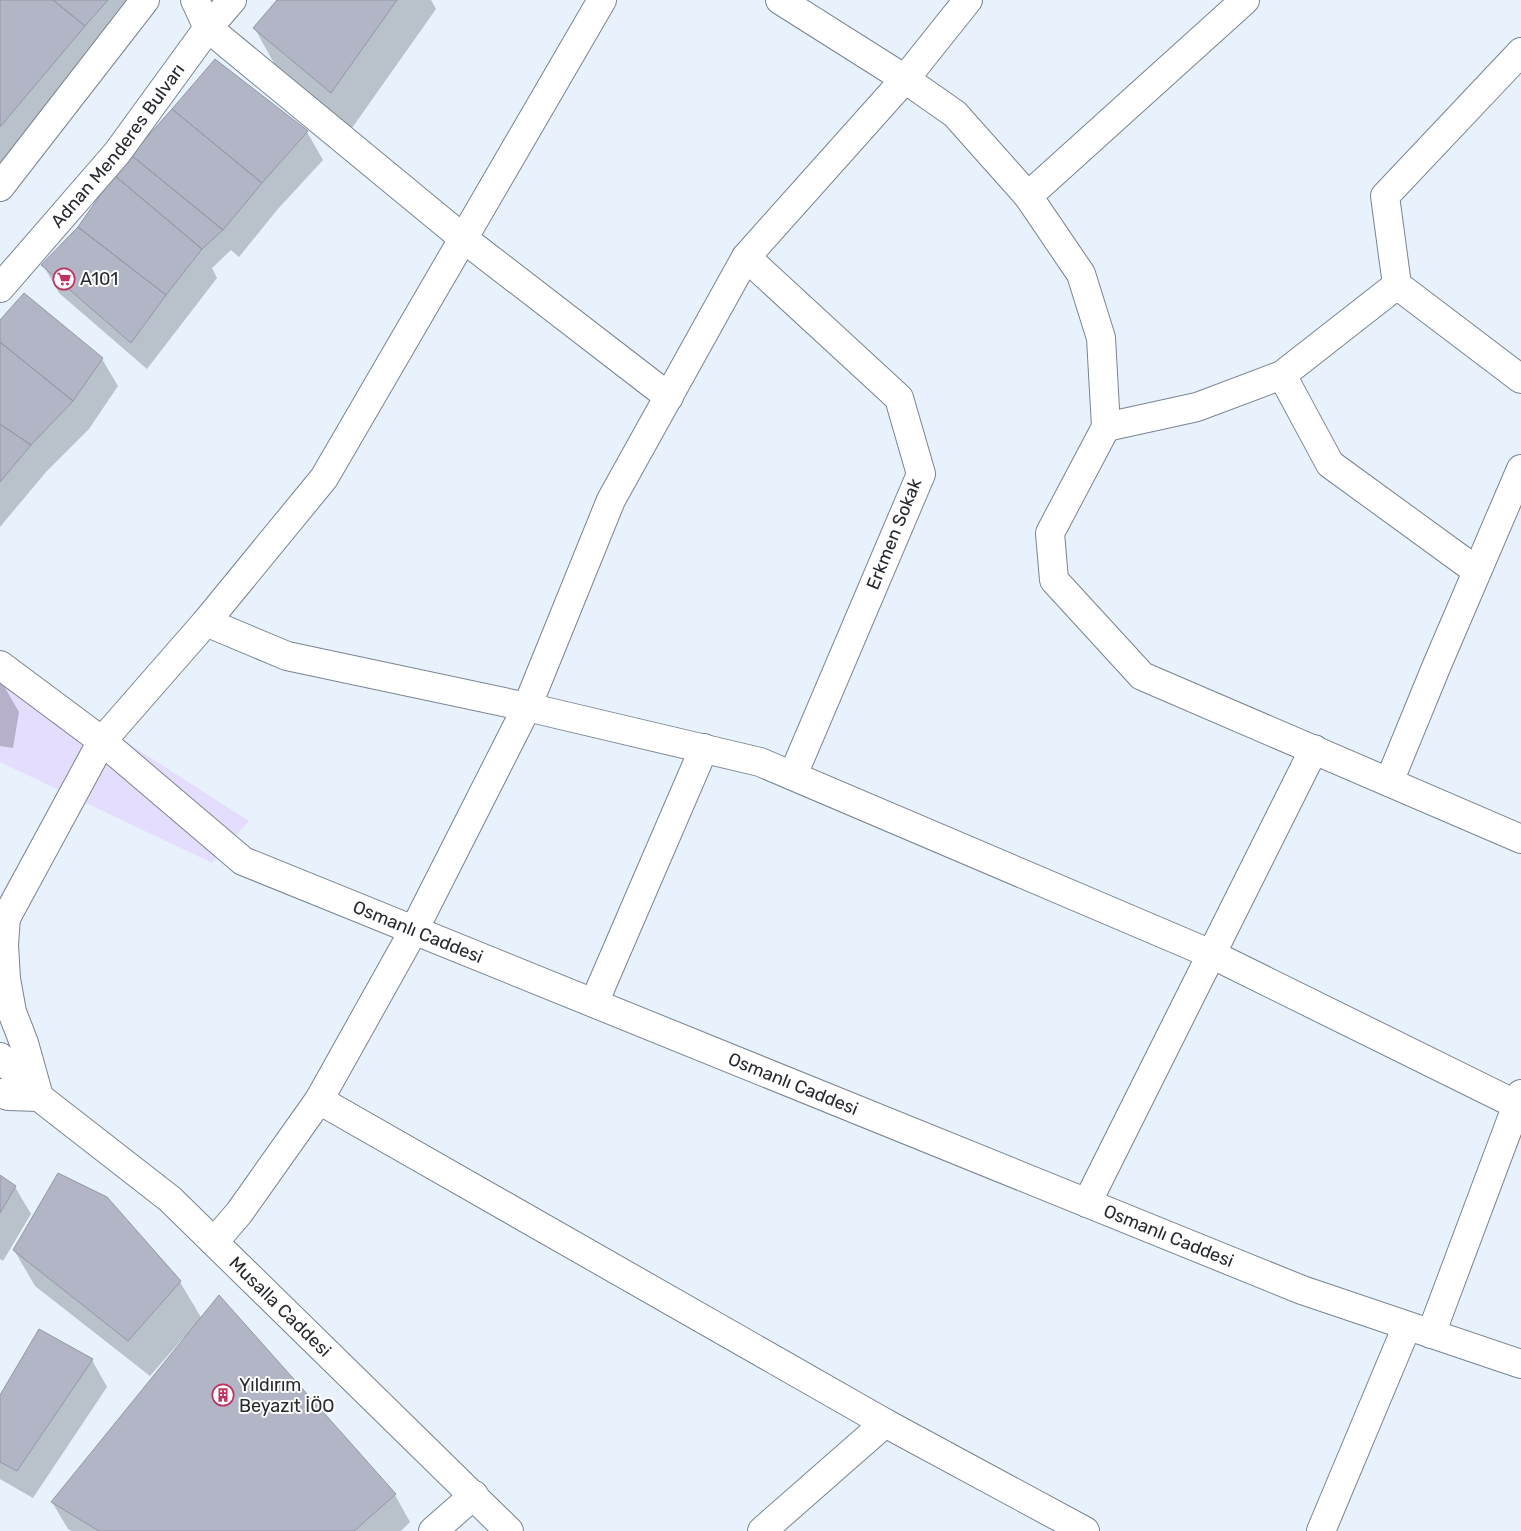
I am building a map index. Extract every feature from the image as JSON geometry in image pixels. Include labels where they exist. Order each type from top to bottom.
[{"type":"street","points":[[0,187],[145,0]]},
{"type":"street","points":[[195,0],[208,28],[464,238],[668,397]]},
{"type":"street","name":"Adnan Menderes Bulvarı","points":[[0,288],[117,153],[208,28],[232,0]]},
{"type":"street","points":[[0,1093],[8,1096],[39,1097],[10,1004],[6,979],[3,923],[102,741],[206,622],[324,478],[602,0]]},
{"type":"street","points":[[780,0],[955,114],[1028,196],[1081,274],[1101,338],[1106,427],[1050,533],[1054,580],[1142,676],[1521,839]]},
{"type":"street","points":[[214,1242],[239,1213],[319,1100],[414,930],[527,707],[610,500],[746,257],[904,79],[968,0]]},
{"type":"street","points":[[1028,196],[1245,0]]},
{"type":"street","points":[[1521,52],[1385,196],[1397,285],[1521,379]]},
{"type":"street","name":"Erkmen Sokak","points":[[746,257],[899,398],[921,474],[793,775]]},
{"type":"street","points":[[1106,427],[1197,407],[1282,375],[1397,285]]},
{"type":"street","points":[[1282,375],[1330,464],[1477,571]]},
{"type":"street","points":[[1390,782],[1521,469]]},
{"type":"street","points":[[206,622],[287,656],[527,707],[760,762],[1211,954],[1519,1100],[1514,1139],[1321,1531]]},
{"type":"street","name":"Osmanlı Caddesi","points":[[0,666],[102,741],[243,861],[1302,1290],[1521,1364]]},
{"type":"street","points":[[594,1003],[704,748]]},
{"type":"street","points":[[1087,1203],[1314,749]]},
{"type":"street","name":"Musalla Caddesi","points":[[0,1057],[39,1097],[170,1199],[510,1531]]},
{"type":"street","points":[[319,1100],[885,1423],[1085,1531]]},
{"type":"street","points":[[762,1531],[885,1423]]},
{"type":"street","points":[[433,1531],[474,1495]]},
{"type":"shaded area","points":[[0,661],[249,821],[212,863],[0,762]]},
{"type":"building","points":[[0,0],[53,0],[85,26],[0,127]]},
{"type":"building","points":[[53,0],[108,0],[85,26]]},
{"type":"building","points":[[277,0],[397,0],[331,93],[253,28]]},
{"type":"building","points":[[215,59],[308,131],[262,183],[172,109]]},
{"type":"building","points":[[172,109],[262,183],[223,230],[131,155]]},
{"type":"building","points":[[131,155],[223,230],[202,249],[114,175]]},
{"type":"building","points":[[114,175],[202,249],[166,295],[78,227]]},
{"type":"building","points":[[78,227],[166,295],[131,343],[41,265]]},
{"type":"building","points":[[24,293],[103,358],[73,401],[0,342],[0,320]]},
{"type":"building","points":[[0,342],[73,401],[31,445],[0,424]]},
{"type":"building","points":[[0,424],[31,445],[0,482]]},
{"type":"building","points":[[58,1173],[107,1197],[181,1281],[128,1341],[13,1250]]},
{"type":"building","points":[[0,1175],[16,1186],[0,1213]]},
{"type":"building","name":"Yıldırım Beyazıt İÖO","points":[[219,1295],[396,1494],[354,1531],[99,1531],[51,1502]]},
{"type":"building","points":[[39,1329],[93,1359],[17,1471],[0,1462],[0,1395]]},
{"type":"place","name":"A101","points":[[64,279]]},
{"type":"place","name":"Yıldırım Beyazıt İÖO","points":[[223,1395]]}]
